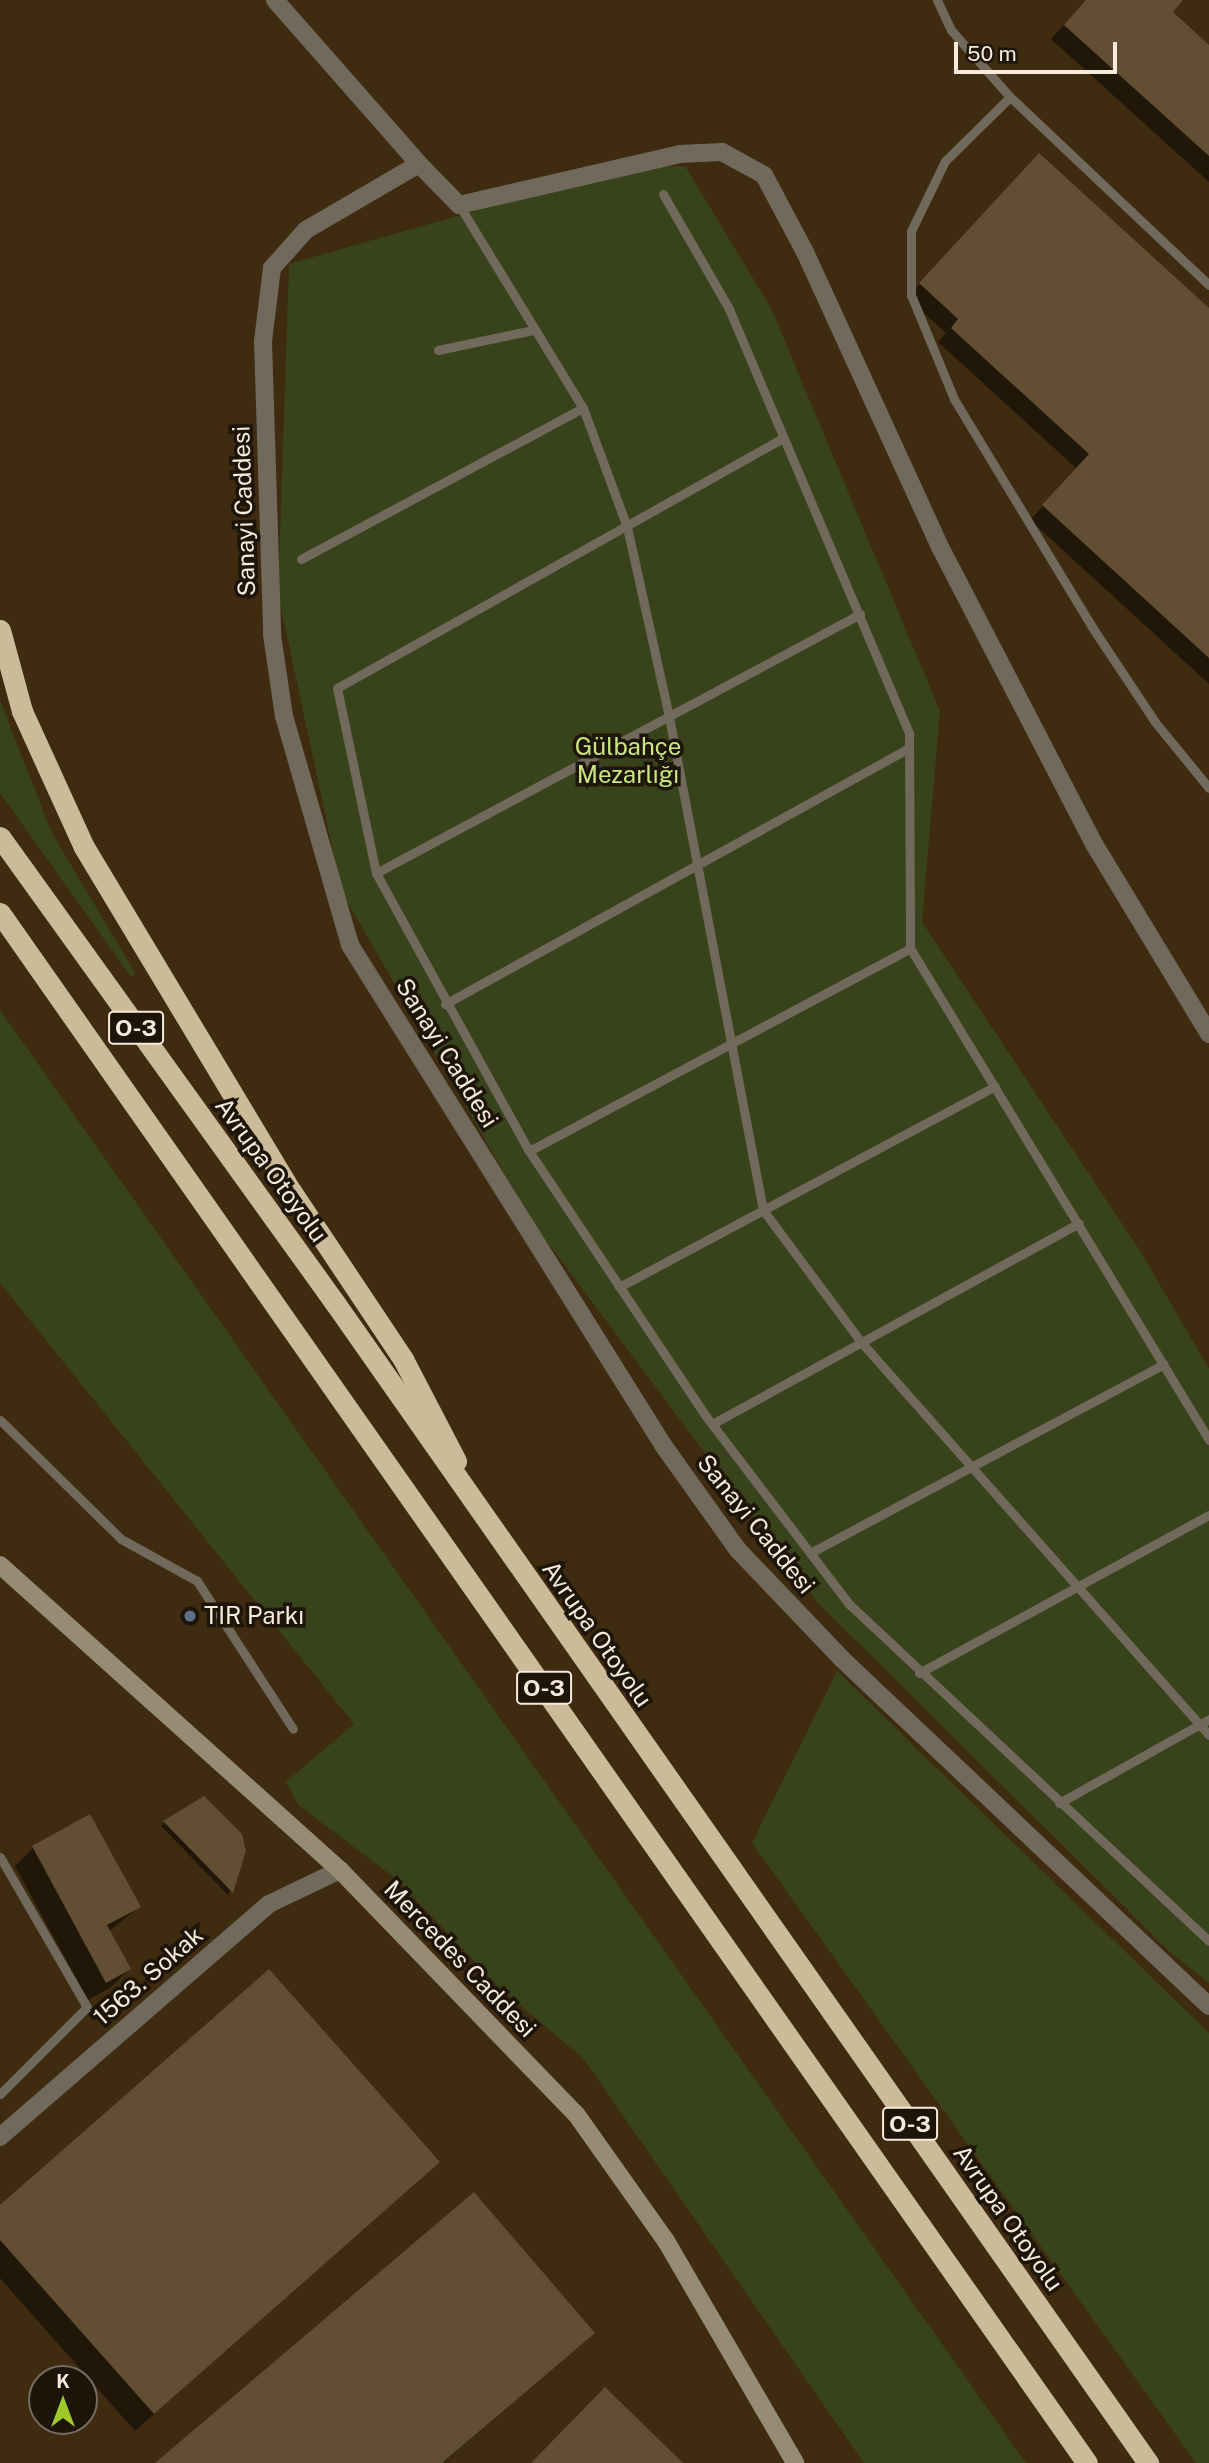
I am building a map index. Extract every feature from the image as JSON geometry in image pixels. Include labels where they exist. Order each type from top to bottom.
[{"type":"highway","points":[[0,630],[22,711],[84,847],[285,1182],[402,1359],[443,1429],[472,1499]]},
{"type":"highway","name":"Avrupa Otoyolu","points":[[0,837],[472,1499],[1148,2463]]},
{"type":"highway","name":"O-3","points":[[0,913],[1087,2463]]},
{"type":"street","points":[[275,0],[419,164],[459,205],[680,154],[722,152],[764,175],[805,252],[939,545],[1094,844],[1209,1034]]},
{"type":"street","name":"Sanayi Caddesi","points":[[419,164],[306,230],[272,268],[263,341],[272,635],[284,716],[350,945],[663,1445],[738,1550],[842,1659],[1209,2006]]},
{"type":"street","name":"Mercedes Caddesi","points":[[0,1565],[340,1870],[576,2114],[666,2241],[795,2463]]},
{"type":"street","name":"1563. Sokak","points":[[0,2137],[269,1904],[340,1870]]},
{"type":"lane","points":[[937,0],[951,30],[1010,97],[1209,285]]},
{"type":"lane","points":[[1010,97],[945,161],[911,231],[911,295],[954,399],[1092,627],[1155,722],[1209,788]]},
{"type":"lane","points":[[663,194],[729,309],[909,734],[910,948],[1209,1440]]},
{"type":"lane","points":[[459,205],[583,408],[627,527],[669,717],[763,1210],[861,1342],[1209,1735]]},
{"type":"lane","points":[[438,350],[533,330]]},
{"type":"lane","points":[[301,559],[583,408]]},
{"type":"lane","points":[[783,438],[337,688],[376,873],[445,1004],[529,1151],[712,1424],[849,1604],[919,1673],[1059,1802],[1205,1931],[1209,1941]]},
{"type":"lane","points":[[376,873],[860,614]]},
{"type":"lane","points":[[445,1004],[696,868],[909,748]]},
{"type":"lane","points":[[529,1151],[910,948]]},
{"type":"lane","points":[[619,1287],[995,1086]]},
{"type":"lane","points":[[712,1424],[1079,1223]]},
{"type":"lane","points":[[810,1553],[1164,1364]]},
{"type":"lane","points":[[0,1420],[121,1539],[197,1581],[293,1729]]},
{"type":"lane","points":[[919,1673],[1209,1515]]},
{"type":"lane","points":[[1059,1802],[1209,1719]]},
{"type":"lane","points":[[0,1857],[87,2007],[0,2094]]},
{"type":"green space","name":"Gülbahçe Mezarlığı","points":[[685,166],[771,308],[940,711],[922,922],[1142,1254],[1209,1369],[1209,1983],[1171,1953],[816,1601],[533,1223],[342,893],[278,594],[289,264],[629,167]]},
{"type":"green space","points":[[0,700],[51,831],[135,973],[131,977],[0,793]]},
{"type":"green space","points":[[0,1010],[1026,2463],[864,2463],[583,2058],[502,1990],[395,1878],[298,1805],[286,1782],[354,1724],[0,1283]]},
{"type":"green space","points":[[837,1671],[1209,2033],[1209,2463],[1196,2463],[752,1843]]},
{"type":"building","points":[[1086,0],[1183,0],[1173,12],[1209,45],[1209,156],[1064,25]]},
{"type":"building","points":[[1039,153],[1209,308],[1209,658],[1042,505],[1089,454],[951,328],[958,319],[919,283]]},
{"type":"building","points":[[204,1796],[242,1834],[246,1851],[233,1893],[163,1821]]},
{"type":"building","points":[[90,1814],[141,1907],[107,1925],[131,1969],[106,1983],[32,1846]]},
{"type":"building","points":[[269,1969],[440,2162],[154,2414],[0,2240],[0,2205]]},
{"type":"building","points":[[474,2192],[595,2333],[442,2463],[155,2463]]},
{"type":"building","points":[[605,2387],[683,2463],[531,2463]]},
{"type":"place","name":"TIR Parkı","points":[[190,1616]]}]
